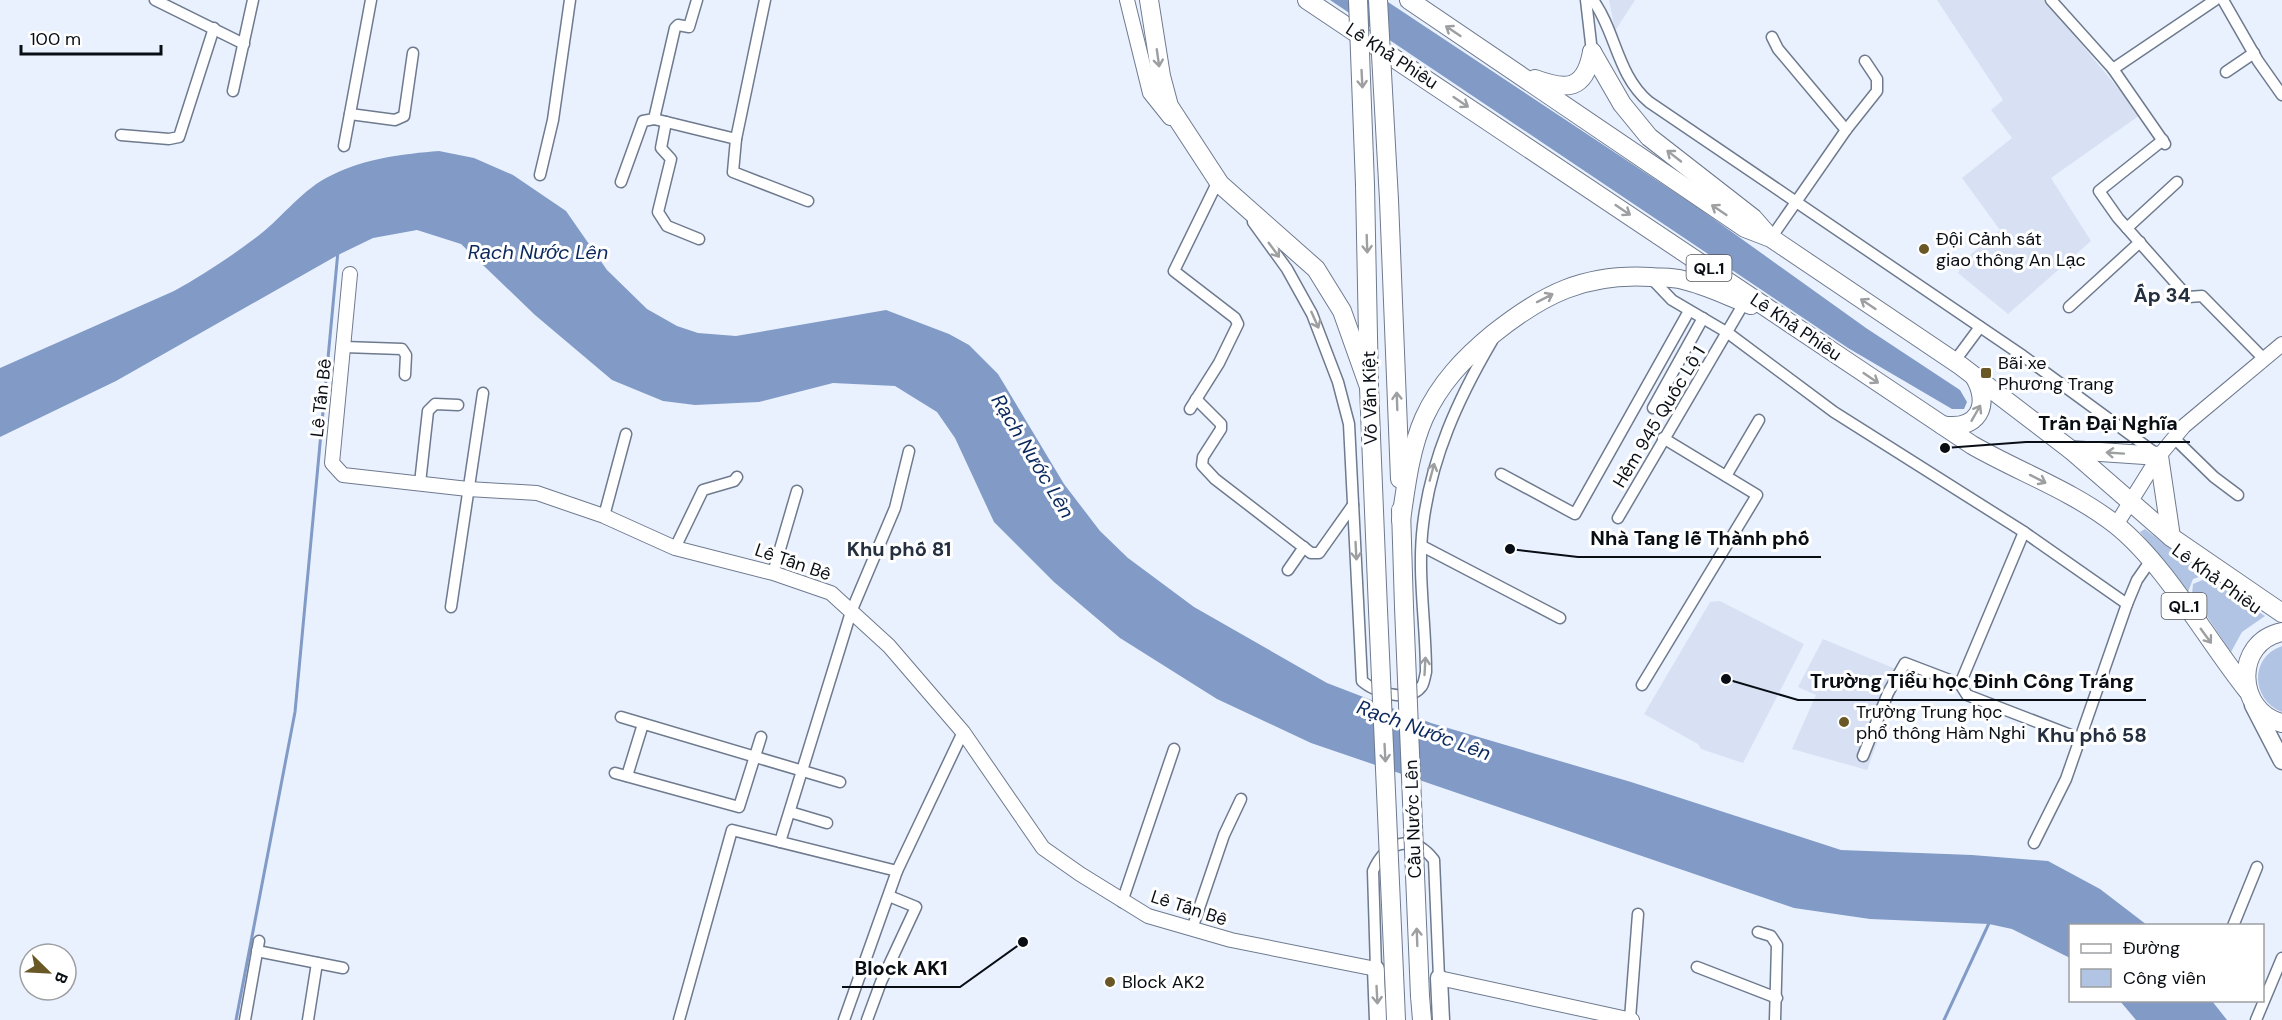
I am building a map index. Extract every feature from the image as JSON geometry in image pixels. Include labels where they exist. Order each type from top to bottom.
[{"type":"highway","points":[[1149,0],[1161,76],[1169,106],[1218,181],[1308,261],[1331,290],[1342,311],[1369,387]]},
{"type":"highway","name":"Lê Khả Phiêu","points":[[1306,0],[1942,425],[1978,448],[2079,501],[2116,525],[2151,560],[2248,695]]},
{"type":"highway","name":"Võ Văn Kiệt","points":[[1358,0],[1378,610]]},
{"type":"highway","points":[[1378,0],[1389,200]]},
{"type":"highway","points":[[1386,0],[1389,200]]},
{"type":"highway","name":"Lê Khả Phiêu","points":[[1409,0],[1745,228],[1771,238],[1974,376],[2071,450],[2131,504],[2149,515],[2171,537],[2282,613]]},
{"type":"highway","points":[[1515,73],[1555,86],[1567,86],[1582,79],[1590,65],[1592,52]]},
{"type":"highway","points":[[1592,52],[1622,104],[1649,137],[1753,218],[1771,238]]},
{"type":"highway","name":"Võ Văn Kiệt","points":[[1389,200],[1404,607]]},
{"type":"highway","points":[[1401,520],[1413,450],[1424,418],[1441,389],[1468,367],[1497,332],[1524,309],[1547,296],[1601,278],[1682,279],[1786,320]]},
{"type":"highway","points":[[1942,425],[1962,426],[1972,421],[1978,414],[1981,394],[1974,376]]},
{"type":"highway","points":[[2071,450],[2159,456],[2171,537]]},
{"type":"highway","name":"Lê Khả Phiêu","points":[[2131,504],[2145,524],[2178,552],[2282,625]]},
{"type":"highway","name":"Cầu Nước Lên","points":[[1404,607],[1422,1020]]},
{"type":"highway","name":"Cầu Nước Lên","points":[[1378,610],[1396,1020]]},
{"type":"highway","points":[[2248,695],[2245,676],[2254,650],[2264,640],[2282,632]]},
{"type":"highway","name":"QL.1","points":[[2248,695],[2262,713],[2282,723]]},
{"type":"main road","points":[[2248,695],[2282,761]]},
{"type":"main road","points":[[1376,969],[1378,1020]]},
{"type":"main road","points":[[1439,978],[1441,1020]]},
{"type":"street","points":[[155,0],[244,44]]},
{"type":"street","points":[[232,90],[253,0]]},
{"type":"street","points":[[344,146],[371,0]]},
{"type":"street","points":[[540,175],[553,120],[570,0]]},
{"type":"street","points":[[654,119],[675,28],[678,25],[689,27],[697,0]]},
{"type":"street","points":[[765,0],[736,139],[733,172],[807,201]]},
{"type":"street","points":[[1127,0],[1150,93],[1194,147]]},
{"type":"street","points":[[1586,0],[1592,52]]},
{"type":"street","points":[[1593,0],[1604,15],[1614,48],[1639,94],[1662,113],[1980,327],[2094,406],[2159,456]]},
{"type":"street","points":[[2051,0],[2113,69],[2164,142],[2099,191],[2127,228],[2188,297],[2202,296],[2263,358]]},
{"type":"street","points":[[2113,69],[2216,0]]},
{"type":"street","points":[[2223,0],[2254,53],[2278,80],[2282,95]]},
{"type":"street","points":[[121,135],[173,139],[179,137],[214,28]]},
{"type":"street","points":[[1772,37],[1778,49],[1846,130]]},
{"type":"street","points":[[350,114],[395,120],[404,116],[413,53]]},
{"type":"street","points":[[2226,72],[2254,53]]},
{"type":"street","points":[[1771,238],[1846,130],[1877,91],[1877,79],[1865,61]]},
{"type":"street","points":[[621,182],[644,121],[654,119],[736,139]]},
{"type":"street","points":[[666,122],[662,148],[671,159],[658,212],[667,226],[699,239]]},
{"type":"street","points":[[1218,181],[1174,267],[1178,275],[1235,318],[1238,324],[1219,363],[1193,404],[1221,424],[1221,429],[1203,457],[1202,465],[1215,479],[1311,553],[1319,553],[1353,505]]},
{"type":"street","points":[[2127,228],[2177,182]]},
{"type":"street","points":[[1235,198],[1287,269],[1312,314],[1338,382],[1349,424],[1362,681],[1370,688],[1391,694],[1413,693],[1422,686],[1426,672],[1422,546],[1432,473],[1457,405],[1468,367]]},
{"type":"street","points":[[2069,307],[2140,242]]},
{"type":"street","points":[[1287,269],[1308,261]]},
{"type":"street","name":"Lê Tấn Bê","points":[[350,274],[332,463],[343,475],[468,489],[537,493],[604,516],[675,548],[773,573],[831,593],[889,646],[963,732],[1043,848],[1122,902],[1148,916],[1231,940],[1376,969]]},
{"type":"street","points":[[1650,277],[1672,300],[1728,333],[1834,412],[2024,532],[2127,604]]},
{"type":"street","name":"Hẻm 945 Quốc Lộ 1","points":[[1618,518],[1744,303]]},
{"type":"street","points":[[1501,474],[1575,513],[1689,311]]},
{"type":"street","points":[[1653,408],[1703,318]]},
{"type":"street","points":[[1954,362],[1980,327]]},
{"type":"street","points":[[2116,525],[2159,456],[2184,426],[2282,344]]},
{"type":"street","points":[[344,347],[402,349],[406,355],[405,375]]},
{"type":"street","points":[[452,607],[483,393]]},
{"type":"street","points":[[420,483],[428,411],[435,404],[458,405]]},
{"type":"street","points":[[1726,476],[1759,420]]},
{"type":"street","points":[[604,516],[626,434]]},
{"type":"street","points":[[1641,685],[1757,495],[1663,438]]},
{"type":"street","points":[[2174,438],[2214,477],[2238,495]]},
{"type":"street","points":[[780,842],[851,612],[895,508],[909,451]]},
{"type":"street","points":[[675,548],[703,490],[734,481],[737,477]]},
{"type":"street","points":[[773,573],[797,491]]},
{"type":"street","points":[[1960,684],[2024,532]]},
{"type":"street","points":[[1422,546],[1560,618]]},
{"type":"street","points":[[1288,570],[1304,548]]},
{"type":"street","points":[[2034,843],[2066,779],[2127,604],[2137,580],[2151,560]]},
{"type":"street","points":[[1863,756],[1887,693],[1905,663],[1960,684],[1967,695],[2081,739]]},
{"type":"street","points":[[621,717],[840,782]]},
{"type":"street","points":[[627,776],[643,724]]},
{"type":"street","points":[[844,1020],[897,871],[963,732]]},
{"type":"street","points":[[615,773],[739,807],[761,737]]},
{"type":"street","points":[[1122,902],[1174,750]]},
{"type":"street","points":[[1192,929],[1224,835],[1241,799]]},
{"type":"street","points":[[789,812],[827,823]]},
{"type":"street","points":[[679,1020],[732,830],[897,871]]},
{"type":"street","points":[[1376,969],[1372,877],[1379,857],[1388,848],[1414,844],[1427,852],[1434,860],[1439,978],[1631,1020],[1638,914]]},
{"type":"street","points":[[2234,924],[2258,867]]},
{"type":"street","points":[[867,1020],[881,982],[916,907],[889,896]]},
{"type":"street","points":[[1758,932],[1771,936],[1778,945],[1775,1020]]},
{"type":"street","points":[[245,1020],[258,946],[343,968]]},
{"type":"street","points":[[2264,1001],[2282,958]]},
{"type":"street","points":[[308,1020],[317,963]]},
{"type":"street","points":[[1697,967],[1777,998]]},
{"type":"street","points":[[2256,1020],[2264,1002]]},
{"type":"shaded area","points":[[1609,0],[1635,0],[1615,31]]},
{"type":"shaded area","points":[[1937,0],[2045,0],[2140,115],[2051,178],[2091,241],[2008,314],[1958,273],[1964,260],[2000,230],[1962,178],[2012,138],[1991,110],[2003,100]]},
{"type":"shaded area","points":[[1720,601],[1804,644],[1743,763],[1701,749],[1698,744],[1644,714],[1710,602]]},
{"type":"shaded area","name":"Trường Trung học phổ thông Hàm Nghi","points":[[1823,639],[1903,672],[1867,770],[1792,749],[1816,695],[1798,687]]},
{"type":"green space","points":[[2145,529],[2205,575],[2193,579],[2188,592],[2140,532]]},
{"type":"green space","points":[[2207,578],[2265,616],[2242,632],[2231,652],[2192,594],[2193,584]]},
{"type":"green space","points":[[2282,646],[2282,712],[2264,698],[2258,679],[2259,669],[2264,659]]},
{"type":"water","points":[[1330,0],[1385,0],[1697,207],[1866,328],[1960,390],[1967,402],[1964,409],[1952,409],[1848,348]]},
{"type":"water","name":"Rạch Nước Lên","points":[[439,151],[474,158],[513,175],[566,211],[607,270],[647,309],[677,326],[698,333],[736,336],[886,310],[949,334],[969,345],[998,374],[1064,484],[1100,531],[1128,558],[1194,607],[1327,683],[1431,723],[1631,782],[1841,850],[1972,855],[2048,861],[2100,889],[2146,924],[2069,924],[2069,958],[2012,929],[1989,924],[1870,919],[1794,908],[1311,743],[1217,699],[1120,638],[1054,582],[994,522],[955,438],[937,412],[895,386],[833,383],[759,402],[695,405],[663,401],[612,380],[535,315],[461,244],[417,230],[373,238],[338,255],[116,381],[0,437],[0,368],[174,291],[248,243],[321,181],[358,164],[398,155]]},
{"type":"water","points":[[2121,1002],[2213,1002],[2227,1020],[2136,1020]]},
{"type":"waterway","points":[[236,1020],[295,712],[338,251]]},
{"type":"waterway","points":[[1944,1020],[1990,921]]},
{"type":"place","name":"Đội Cảnh sát giao thông An Lạc","points":[[1924,249]]},
{"type":"place","name":"Bãi xe Phương Trang","points":[[1986,373]]},
{"type":"place","name":"Trần Đại Nghĩa","points":[[1945,448]]},
{"type":"place","name":"Nhà Tang lễ Thành phố","points":[[1510,549]]},
{"type":"place","name":"Trường Tiểu học Đinh Công Tráng","points":[[1726,679]]},
{"type":"place","name":"Trường Trung học phổ thông Hàm Nghi","points":[[1844,722]]},
{"type":"place","name":"Block AK1","points":[[1023,942]]},
{"type":"place","name":"Block AK2","points":[[1110,982]]},
{"type":"district","name":"Ấp 34","points":[[2162,295]]},
{"type":"district","name":"Khu phố 81","points":[[899,549]]},
{"type":"district","name":"Khu phố 58","points":[[2092,735]]}]
